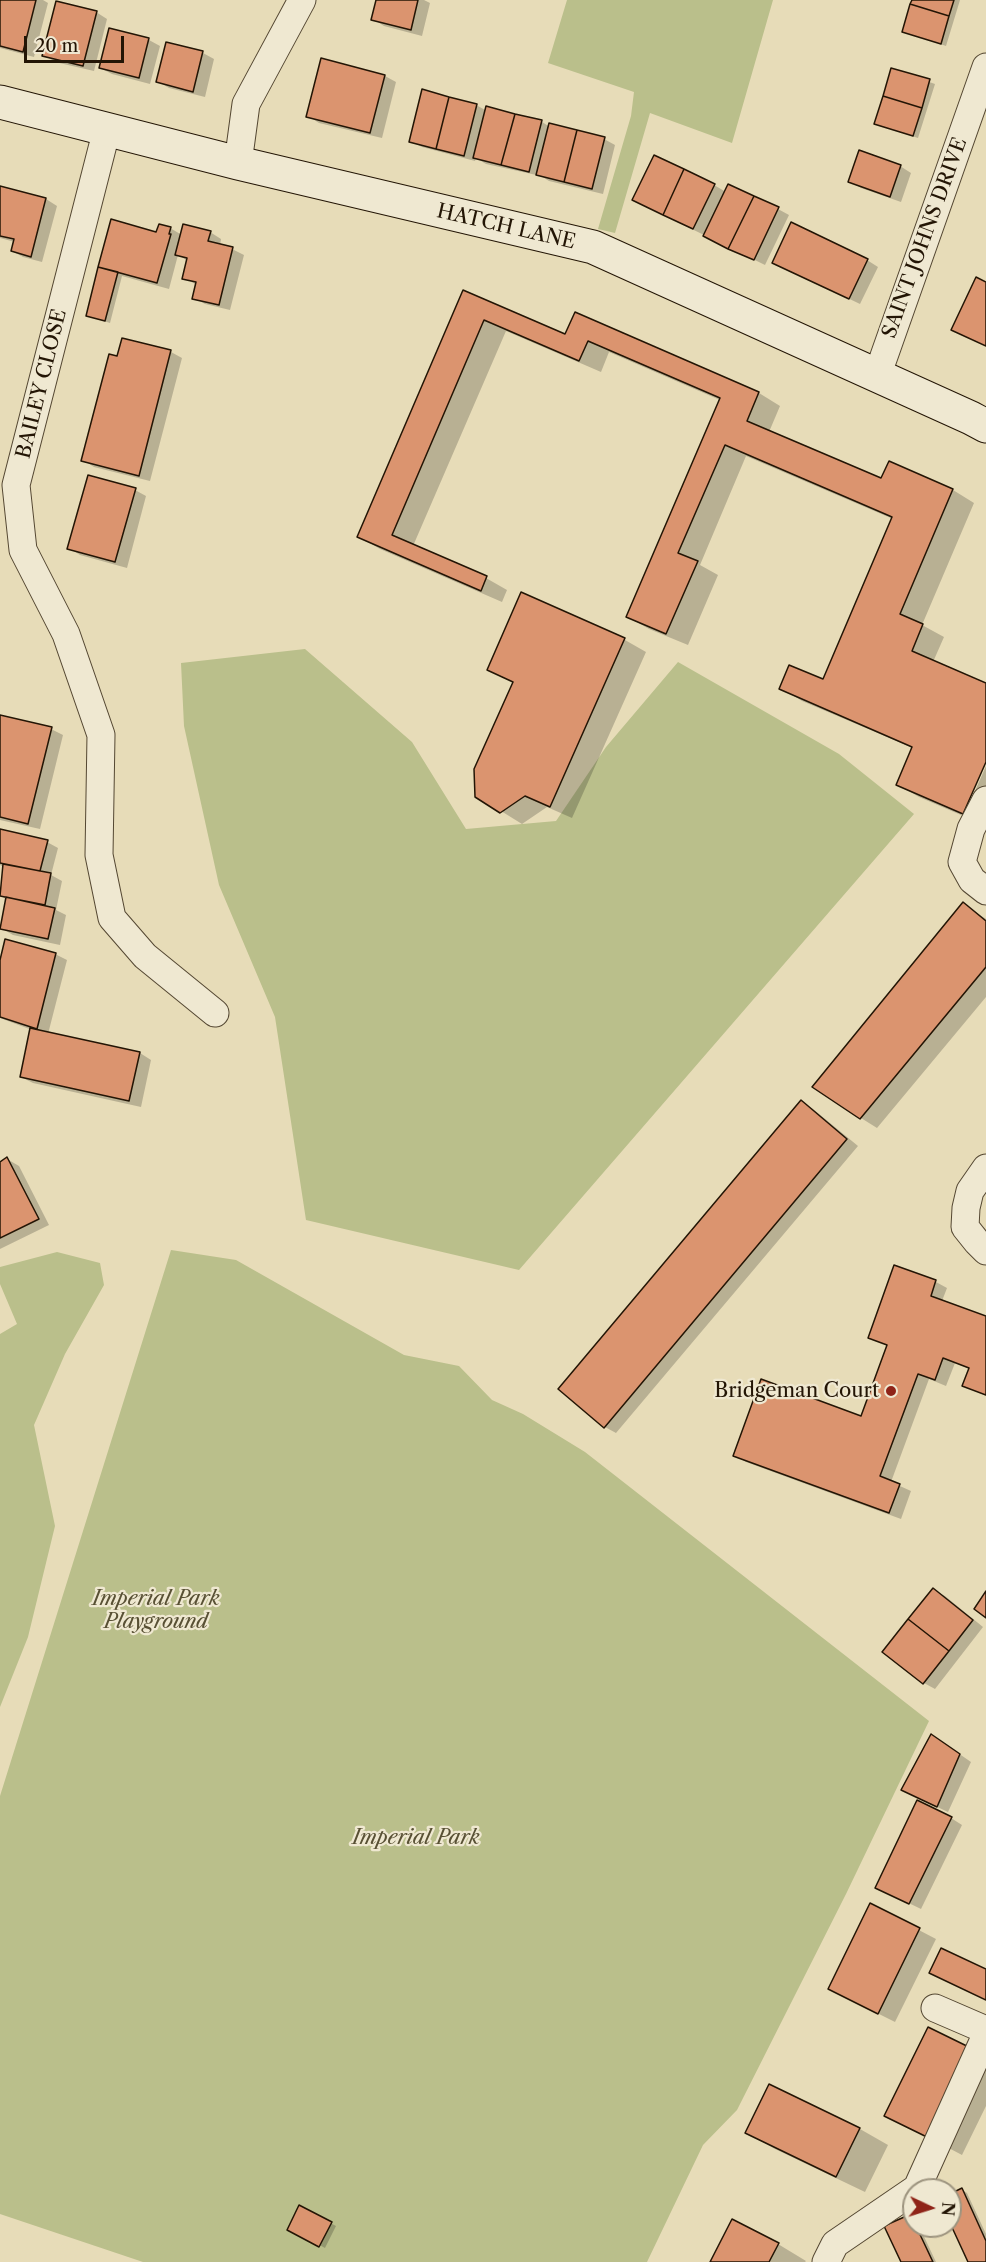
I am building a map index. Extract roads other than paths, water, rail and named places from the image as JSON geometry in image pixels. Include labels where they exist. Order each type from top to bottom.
[{"type":"street","points":[[238,163],[246,104],[302,0]]},
{"type":"street","name":"SAINT JOHNS DRIVE","points":[[876,376],[986,67]]},
{"type":"street","name":"HATCH LANE","points":[[0,102],[238,163],[593,247],[986,426]]},
{"type":"street","name":"BAILEY CLOSE","points":[[107,129],[16,485],[23,550],[66,634],[101,735],[99,855],[112,918],[145,956],[215,1013]]},
{"type":"street","points":[[986,800],[971,829],[962,862],[972,880],[986,891]]},
{"type":"street","points":[[986,1168],[970,1191],[966,1217],[966,1227],[986,1251]]},
{"type":"street","points":[[935,2008],[986,2030]]},
{"type":"street","points":[[825,2262],[835,2244],[917,2188],[986,2035]]},
{"type":"place","name":"Bridgeman Court","points":[[891,1391]]},
{"type":"park label","name":"Imperial Park Playground","points":[[156,1610]]},
{"type":"park label","name":"Imperial Park","points":[[416,1838]]}]
